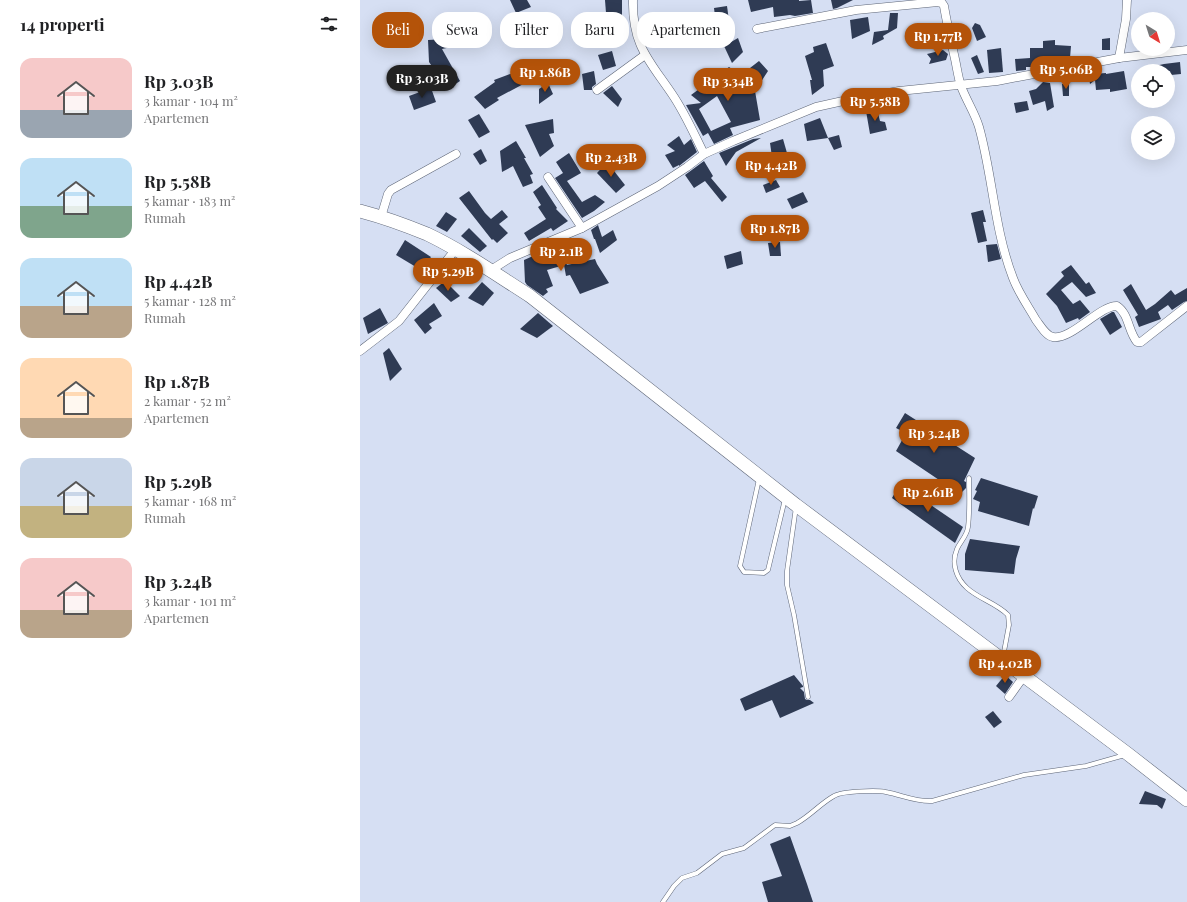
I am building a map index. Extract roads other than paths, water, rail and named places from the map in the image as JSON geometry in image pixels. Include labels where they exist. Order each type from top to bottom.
[{"type":"main road","points":[[360,211],[381,217],[427,235],[491,270],[530,296],[791,501],[1187,800]]},
{"type":"street","points":[[633,0],[635,30],[639,43],[645,55],[685,114],[704,154]]},
{"type":"street","points":[[1119,58],[1128,0]]},
{"type":"street","points":[[757,29],[856,10],[938,2],[942,3],[944,6],[961,85],[980,128],[1001,237],[1013,278],[1030,310],[1047,334],[1053,337],[1062,335],[1084,324],[1109,307],[1117,306],[1126,316],[1136,341],[1141,342],[1187,306]]},
{"type":"street","points":[[491,270],[510,258],[582,228],[658,186],[704,154],[816,107],[899,91],[961,85],[1028,76],[1119,58],[1187,50]]},
{"type":"street","points":[[597,90],[645,55]]},
{"type":"street","points":[[381,217],[388,194],[391,190],[456,154]]},
{"type":"street","points":[[548,177],[582,228]]},
{"type":"street","points":[[360,351],[398,321],[455,250]]},
{"type":"street","points":[[1009,697],[1024,676]]},
{"type":"lane","points":[[759,476],[740,566],[744,572],[764,573],[768,570],[791,501]]},
{"type":"lane","points":[[969,478],[968,528],[957,549],[955,564],[958,578],[966,588],[1000,608],[1008,615],[1009,625],[1002,659]]},
{"type":"lane","points":[[791,501],[786,585],[794,615],[808,697]]},
{"type":"lane","points":[[663,902],[675,885],[684,877],[697,873],[722,854],[744,848],[775,826],[790,826],[797,823],[836,795],[882,791],[914,800],[932,801],[1024,775],[1086,766],[1128,754]]}]
